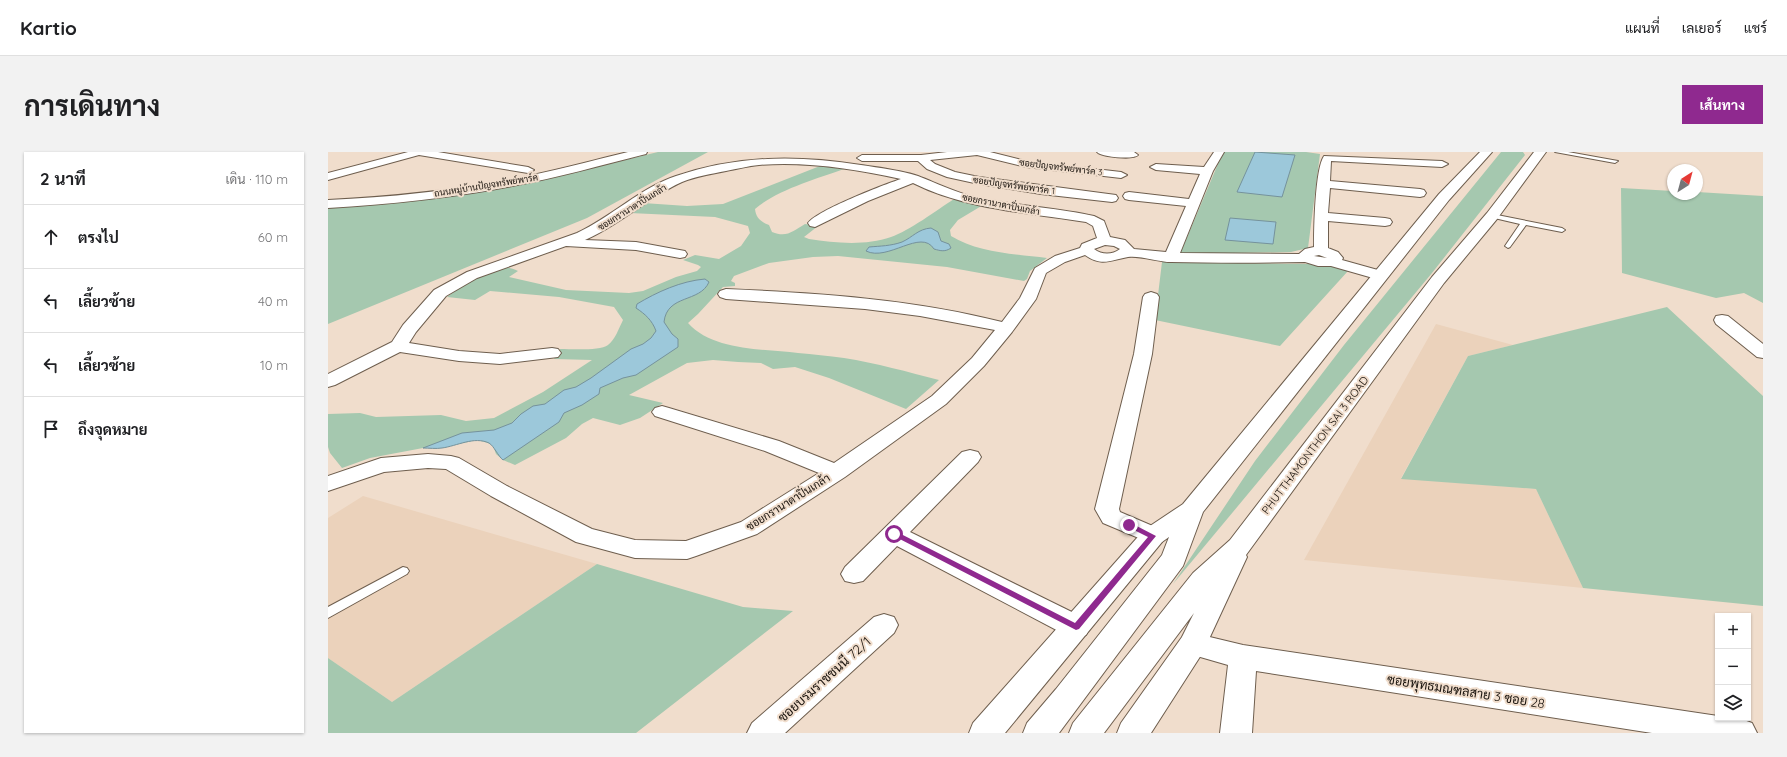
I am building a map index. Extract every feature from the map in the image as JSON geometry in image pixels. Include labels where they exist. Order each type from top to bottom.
[{"type":"main road","points":[[985,733],[1153,536],[1192,510],[1382,272],[1444,197],[1486,152]]},
{"type":"main road","name":"PHUTTHAMONTHON SAI 3 ROAD","points":[[1085,733],[1203,580],[1239,546],[1438,280],[1492,216],[1536,154]]},
{"type":"main road","points":[[1039,733],[1067,699],[1174,559],[1192,510]]},
{"type":"main road","points":[[1133,733],[1193,644],[1239,546]]},
{"type":"street","points":[[328,178],[419,152],[528,170]]},
{"type":"street","name":"ถนนหมู่บ้านปัญจทรัพย์พาร์ค","points":[[329,198],[454,192],[494,186],[564,172],[612,155],[642,152]]},
{"type":"street","points":[[770,152],[868,158],[977,152]]},
{"type":"street","name":"ซอยปัญจทรัพย์พาร์ค 3","points":[[977,152],[1026,164],[1121,175]]},
{"type":"street","points":[[1102,152],[1133,155]]},
{"type":"street","points":[[1171,258],[1207,172],[1219,152]]},
{"type":"street","name":"ซอยปัญจทรัพย์พาร์ค 1","points":[[923,156],[923,162],[930,167],[970,179],[1003,185],[1112,198]]},
{"type":"street","points":[[1321,251],[1321,216],[1326,161],[1328,158],[1442,164]]},
{"type":"street","name":"ซอยกรานาดาปิ่นเกล้า","points":[[328,484],[381,465],[428,461],[451,463],[499,491],[585,536],[634,549],[687,550],[749,528],[837,472],[939,400],[978,362],[1006,328],[1028,299],[1040,270],[1060,259],[1087,250],[1087,246],[1091,244],[1105,241],[1099,224],[1089,219],[972,200],[926,185],[914,179],[884,172],[795,161],[759,162],[679,179],[637,202],[600,228],[562,243],[472,274],[440,293],[409,329],[398,346]]},
{"type":"street","points":[[1156,167],[1207,172]]},
{"type":"street","points":[[815,223],[853,202],[894,185],[914,179]]},
{"type":"street","points":[[1324,184],[1420,193]]},
{"type":"street","points":[[1129,196],[1193,203]]},
{"type":"street","points":[[1321,216],[1385,222]]},
{"type":"street","points":[[1105,241],[1113,241],[1125,246],[1128,249],[1126,252]]},
{"type":"street","points":[[562,243],[636,246],[680,254]]},
{"type":"street","points":[[1087,250],[1093,255],[1106,257],[1118,256],[1126,252],[1171,258],[1307,258],[1318,262],[1334,260],[1382,272]]},
{"type":"street","points":[[1307,258],[1306,254],[1308,252],[1321,251],[1328,252],[1334,260]]},
{"type":"street","points":[[724,295],[789,296],[849,302],[921,311],[1006,328]]},
{"type":"street","points":[[1151,297],[1144,354],[1107,508],[1111,517],[1153,536]]},
{"type":"street","points":[[1722,320],[1763,353]]},
{"type":"street","points":[[328,381],[398,346],[459,356],[500,359],[552,353]]},
{"type":"street","points":[[662,412],[772,446],[837,472]]},
{"type":"street","points":[[854,574],[970,457]]},
{"type":"street","points":[[894,534],[1076,627]]},
{"type":"street","name":"ซอยบรมราชชนนี 72/1","points":[[772,731],[884,625]]},
{"type":"street","name":"ซอยพุทธมณฑลสาย 3 ซอย 28","points":[[1193,644],[1242,657],[1713,731],[1741,733]]},
{"type":"street","points":[[1236,733],[1242,657]]},
{"type":"lane","points":[[1558,152],[1615,161]]},
{"type":"lane","points":[[1492,216],[1562,230]]},
{"type":"lane","points":[[1508,246],[1524,222]]},
{"type":"lane","points":[[328,612],[403,571]]},
{"type":"shaded area","points":[[1436,324],[1513,345],[1468,356],[1401,478],[1536,489],[1583,588],[1304,560]]},
{"type":"shaded area","points":[[363,496],[597,564],[392,702],[328,658],[328,518]]},
{"type":"green space","points":[[658,152],[708,152],[587,218],[328,324],[328,208],[558,176]]},
{"type":"green space","points":[[1223,152],[1306,152],[1320,154],[1308,248],[1291,252],[1180,254]]},
{"type":"green space","points":[[1501,152],[1523,152],[1525,155],[1432,273],[1173,584],[1255,461],[1344,345]]},
{"type":"green space","points":[[820,166],[844,169],[785,191],[764,202],[755,209],[758,217],[761,221],[769,225],[772,232],[777,234],[786,234],[805,224],[818,226],[804,237],[809,239],[829,242],[871,242],[891,237],[906,230],[954,199],[983,205],[958,220],[950,230],[951,236],[973,246],[998,252],[1047,258],[1030,271],[1027,279],[1024,281],[947,267],[838,256],[813,257],[769,263],[734,276],[731,281],[735,283],[735,286],[723,287],[688,323],[711,339],[725,344],[755,349],[844,358],[880,365],[939,380],[906,409],[829,378],[795,367],[773,369],[761,363],[713,360],[687,363],[629,395],[663,403],[640,418],[620,425],[593,418],[582,424],[566,438],[515,465],[503,460],[496,454],[493,446],[477,440],[441,448],[423,448],[370,458],[342,468],[330,453],[328,447],[328,414],[360,413],[376,417],[441,415],[466,421],[494,418],[543,392],[592,360],[554,359],[560,349],[604,347],[613,340],[623,320],[614,307],[559,297],[490,291],[475,300],[447,297],[459,288],[499,269],[511,268],[518,271],[509,277],[566,290],[629,293],[643,291],[676,277],[697,271],[701,267],[683,260],[695,255],[719,259],[741,246],[750,233],[748,226],[715,217],[630,213],[643,203],[687,206],[723,204]]},
{"type":"green space","points":[[1621,188],[1667,191],[1667,200],[1703,200],[1703,192],[1763,196],[1763,303],[1744,293],[1716,298],[1622,273]]},
{"type":"green space","points":[[1162,262],[1314,264],[1336,266],[1348,271],[1280,346],[1155,320]]},
{"type":"green space","points":[[1667,307],[1763,396],[1763,606],[1583,588],[1536,489],[1401,479],[1468,356]]},
{"type":"green space","points":[[597,564],[743,607],[793,611],[636,733],[328,733],[328,658],[392,702]]},
{"type":"water","points":[[1255,152],[1295,155],[1282,197],[1237,192]]},
{"type":"water","points":[[1230,218],[1276,222],[1273,244],[1225,240]]},
{"type":"water","points":[[931,228],[938,232],[941,241],[949,244],[951,248],[945,251],[934,249],[928,244],[921,242],[884,252],[875,253],[866,251],[869,247],[902,242],[919,232]]},
{"type":"water","points":[[705,279],[709,282],[705,289],[677,303],[666,313],[664,322],[672,334],[678,339],[678,347],[636,375],[623,378],[600,388],[599,394],[582,405],[564,413],[559,422],[503,460],[491,444],[483,441],[471,441],[440,448],[423,448],[462,433],[494,430],[512,423],[521,414],[533,406],[545,404],[564,390],[576,387],[631,349],[643,344],[651,338],[656,331],[648,318],[636,308],[637,304],[670,288],[687,282]]},
{"type":"route","points":[[894,534],[1076,627],[1153,536],[1129,525]]}]
